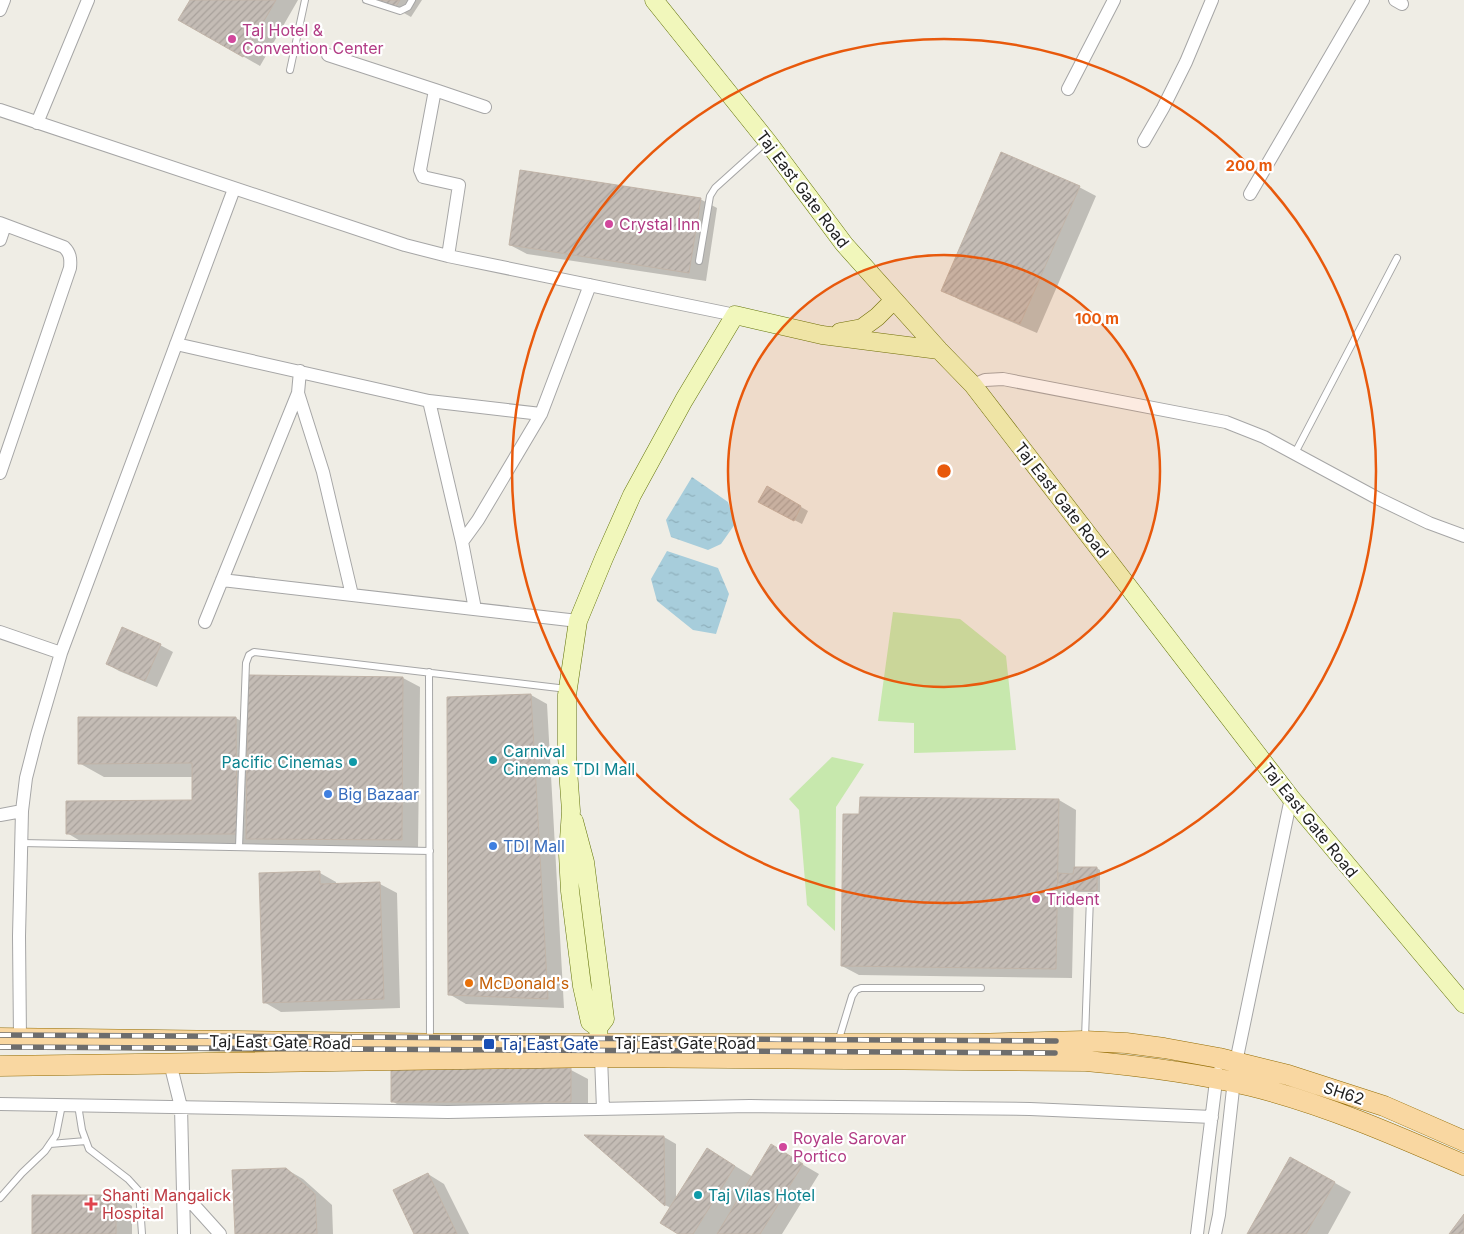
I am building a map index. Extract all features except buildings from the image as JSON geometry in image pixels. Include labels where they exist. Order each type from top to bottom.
[{"type":"main road","name":"Taj East Gate Road","points":[[654,0],[767,141],[844,244],[939,350],[974,385],[1291,798],[1464,1004]]},
{"type":"main road","points":[[822,334],[862,328],[877,317],[894,300]]},
{"type":"main road","points":[[599,1043],[590,1022],[582,986],[572,915],[568,854],[571,811],[567,756],[568,688],[578,621],[632,495],[684,400],[735,315],[822,334],[939,350]]},
{"type":"main road","name":"Taj East Gate Road","points":[[10,1038],[430,1043],[971,1044],[1084,1041],[1126,1043],[1164,1048],[1227,1060]]},
{"type":"main road","name":"SH62","points":[[0,1066],[170,1063],[599,1043],[1086,1061],[1138,1066],[1225,1080],[1272,1092],[1375,1127],[1464,1165]]},
{"type":"main road","name":"SH62","points":[[1227,1060],[1288,1075],[1384,1106],[1464,1141]]},
{"type":"street","points":[[0,10],[4,0]]},
{"type":"street","points":[[37,123],[88,0]]},
{"type":"street","points":[[1068,89],[1114,0]]},
{"type":"street","points":[[1144,141],[1186,62],[1212,0]]},
{"type":"street","points":[[1250,194],[1363,0]]},
{"type":"street","points":[[328,55],[485,107]]},
{"type":"street","points":[[435,90],[420,170],[423,177],[459,186],[448,256]]},
{"type":"street","points":[[0,110],[405,245],[448,256],[735,315]]},
{"type":"street","points":[[10,1038],[19,936],[22,811],[26,778],[37,734],[61,653],[234,189]]},
{"type":"street","points":[[0,240],[3,224],[64,246],[69,253],[71,261],[0,473]]},
{"type":"street","points":[[462,542],[478,520],[541,414],[590,285]]},
{"type":"street","points":[[176,344],[428,401],[541,414]]},
{"type":"street","points":[[205,622],[298,393],[300,371]]},
{"type":"street","points":[[974,385],[985,380],[1003,379],[1226,422],[1264,437],[1429,523],[1464,536]]},
{"type":"street","points":[[298,393],[323,472],[352,595]]},
{"type":"street","points":[[428,401],[462,542],[475,609]]},
{"type":"street","points":[[222,580],[578,621]]},
{"type":"street","points":[[0,632],[61,653]]},
{"type":"street","points":[[1215,1234],[1219,1214],[1227,1060],[1291,798]]},
{"type":"street","points":[[0,815],[22,811]]},
{"type":"street","points":[[599,1043],[604,1109]]},
{"type":"street","points":[[1197,1234],[1212,1117],[1225,1080],[1227,1060]]},
{"type":"street","points":[[170,1063],[181,1106],[184,1234]]},
{"type":"street","points":[[0,1104],[448,1112],[750,1106],[1030,1109],[1212,1117]]},
{"type":"street","points":[[183,1193],[220,1234]]},
{"type":"lane","points":[[290,70],[305,0]]},
{"type":"lane","points":[[366,0],[400,11],[408,7],[412,0]]},
{"type":"lane","points":[[699,261],[710,196],[714,188],[767,141]]},
{"type":"lane","points":[[1295,453],[1397,258]]},
{"type":"lane","points":[[239,847],[246,663],[249,655],[254,652],[568,688]]},
{"type":"lane","points":[[429,672],[430,1043]]},
{"type":"lane","points":[[21,843],[430,851]]},
{"type":"lane","points":[[1084,1041],[1090,897]]},
{"type":"lane","points":[[838,1044],[852,996],[860,988],[981,988]]},
{"type":"lane","points":[[0,1198],[50,1144],[56,1134],[62,1105]]},
{"type":"lane","points":[[78,1105],[89,1149],[128,1179],[138,1191],[142,1234]]},
{"type":"lane","points":[[50,1144],[86,1141]]},
{"type":"green space","points":[[893,612],[960,619],[1006,656],[1016,750],[914,753],[914,723],[878,721]]},
{"type":"green space","points":[[832,757],[864,764],[836,807],[835,931],[807,905],[799,810],[789,799]]},
{"type":"water","points":[[692,477],[728,502],[735,524],[721,544],[708,550],[671,537],[666,520]]},
{"type":"water","points":[[667,551],[718,568],[729,594],[716,634],[693,630],[657,601],[651,579]]},
{"type":"railway","points":[[0,1035],[1056,1041]]},
{"type":"railway","points":[[0,1047],[1055,1053]]},
{"type":"place","name":"Taj Hotel & Convention Center","points":[[232,39]]},
{"type":"place","name":"Crystal Inn","points":[[609,224]]},
{"type":"place","name":"Carnival Cinemas TDI Mall","points":[[493,760]]},
{"type":"place","name":"Pacific Cinemas","points":[[353,762]]},
{"type":"place","name":"Big Bazaar","points":[[328,794]]},
{"type":"place","name":"TDI Mall","points":[[493,846]]},
{"type":"place","name":"Trident","points":[[1036,899]]},
{"type":"place","name":"McDonald's","points":[[469,983]]},
{"type":"place","name":"Taj East Gate","points":[[489,1044]]},
{"type":"place","name":"Royale Sarovar Portico","points":[[783,1147]]},
{"type":"place","name":"Taj Vilas Hotel","points":[[698,1195]]},
{"type":"place","name":"Shanti Mangalick Hospital","points":[[91,1204]]}]
